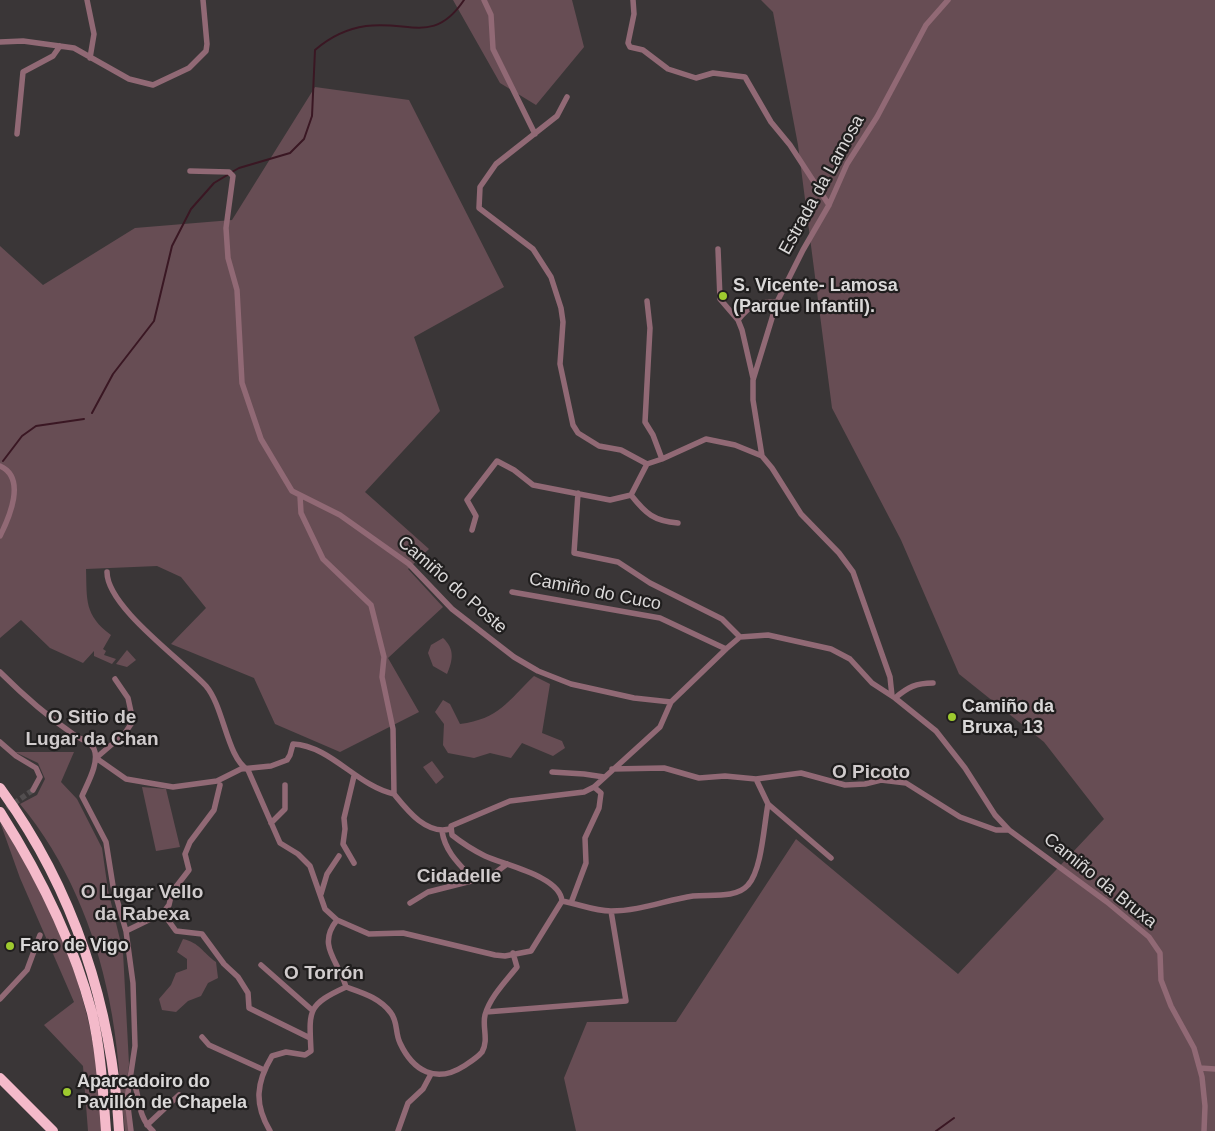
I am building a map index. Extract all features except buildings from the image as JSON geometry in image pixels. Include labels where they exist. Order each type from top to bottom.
[{"type":"highway","points":[[0,788],[47,861],[69,908],[91,965],[110,1042],[119,1131]]},
{"type":"highway","points":[[0,812],[26,854],[55,908],[80,973],[92,1015],[100,1061],[106,1131]]},
{"type":"highway","points":[[0,1078],[52,1131]]},
{"type":"street","points":[[87,0],[94,34],[90,58]]},
{"type":"street","points":[[0,42],[23,41],[74,48],[129,79],[153,85],[189,68],[206,51],[203,0]]},
{"type":"street","points":[[484,0],[490,15],[493,49],[535,134]]},
{"type":"street","points":[[633,0],[634,14],[628,43],[630,47],[643,50],[668,69],[696,78],[713,73],[745,77],[771,122],[790,145],[829,205]]},
{"type":"street","name":"Estrada da Lamosa","points":[[762,456],[753,400],[753,380],[777,302],[803,250],[829,205],[846,164],[876,117],[926,26],[948,0]]},
{"type":"street","points":[[17,134],[23,72],[53,56],[60,46]]},
{"type":"street","points":[[568,97],[557,116],[496,164],[480,188],[479,208],[533,249],[551,277],[561,308],[563,322],[560,364],[575,429],[599,446],[620,450],[647,464]]},
{"type":"street","name":"Camiño do Poste","points":[[190,171],[230,172],[233,176],[226,228],[228,258],[237,290],[242,383],[261,439],[292,491],[340,515],[409,564],[452,609],[514,657],[538,670],[580,686],[634,698],[671,702]]},
{"type":"street","points":[[718,249],[720,298],[738,320],[747,347],[753,380]]},
{"type":"street","points":[[647,302],[650,328],[645,422],[653,435],[662,459]]},
{"type":"street","points":[[738,320],[748,307],[760,302],[777,302]]},
{"type":"street","points":[[472,530],[476,516],[467,500],[498,461],[514,470],[533,485],[610,500],[631,495],[647,464],[706,439],[735,445],[762,456],[772,468],[801,514],[839,553],[853,572],[890,677],[894,697],[908,687],[919,683],[933,683]]},
{"type":"street","points":[[0,466],[11,477],[15,492],[0,536]]},
{"type":"street","points":[[0,672],[14,687],[74,736],[88,741],[94,749],[96,758],[126,779],[173,787],[217,781],[236,770],[271,766],[286,760],[290,755],[293,744],[313,749],[354,776],[385,792],[394,794],[414,818],[442,831],[450,829],[454,823],[510,801],[584,792],[594,787],[660,727],[671,702],[740,637],[722,619],[650,583],[618,562],[574,553],[578,493]]},
{"type":"street","points":[[631,495],[652,518],[660,522],[678,523]]},
{"type":"street","points":[[300,496],[301,513],[323,559],[371,606],[384,657],[382,677],[393,729],[394,794]]},
{"type":"street","points":[[107,572],[108,584],[126,608],[157,642],[205,685],[214,697],[229,740],[242,766],[248,770],[280,843],[298,854],[310,866],[325,909],[337,920],[369,934],[403,933],[495,955],[531,951],[562,902],[561,895],[546,881],[521,868],[484,855],[452,835],[450,829]]},
{"type":"street","name":"Camiño do Cuco","points":[[512,592],[660,618],[726,649]]},
{"type":"street","name":"Camiño da Bruxa","points":[[740,637],[768,635],[831,649],[850,659],[872,683],[894,697],[936,731],[965,768],[996,815],[1009,830],[1107,902],[1149,938],[1160,953],[1161,980],[1171,1006],[1194,1048],[1200,1068],[1205,1106],[1204,1131]]},
{"type":"street","points":[[115,679],[128,698],[132,720],[125,733],[96,758],[82,796],[106,842],[113,886],[126,931],[133,983],[135,1046],[127,1099],[131,1131]]},
{"type":"street","points":[[0,742],[16,756],[36,768],[40,777],[33,790]]},
{"type":"street","points":[[612,769],[664,768],[699,778],[725,776],[756,779],[800,773],[845,785],[865,784],[882,780],[906,783],[960,817],[996,830],[1009,830]]},
{"type":"street","points":[[552,772],[584,774],[604,778]]},
{"type":"street","points":[[354,776],[344,818],[346,829],[343,844],[354,863]]},
{"type":"street","points":[[756,779],[768,804],[831,858]]},
{"type":"street","points":[[126,931],[163,913],[169,905],[172,892],[189,870],[185,854],[190,842],[214,810],[220,785]]},
{"type":"street","points":[[271,823],[286,809],[285,785]]},
{"type":"street","points":[[571,903],[586,863],[585,838],[599,808],[601,793],[594,787]]},
{"type":"street","points":[[562,902],[611,911],[651,906],[694,896],[716,896],[740,890],[749,885],[762,852],[768,804]]},
{"type":"street","points":[[442,831],[444,843],[451,855],[474,880]]},
{"type":"street","points":[[320,896],[327,874],[339,856]]},
{"type":"street","points":[[410,903],[428,892],[491,876],[506,864]]},
{"type":"street","points":[[486,1012],[626,1001],[611,911]]},
{"type":"street","points":[[163,913],[176,931],[202,934],[224,964],[238,977],[248,993],[249,1008],[310,1038]]},
{"type":"street","points":[[337,920],[330,928],[327,941],[346,987]]},
{"type":"street","points":[[0,999],[28,970],[40,935]]},
{"type":"street","points":[[270,1131],[261,1115],[258,1094],[264,1070],[272,1056],[286,1052],[305,1055],[310,1051],[312,1010],[322,997],[346,987],[368,995],[382,1004],[393,1015],[398,1040],[406,1055],[414,1063],[431,1074],[443,1076],[455,1072],[476,1058],[482,1051],[486,1040],[484,1020],[490,1002],[517,967],[513,953]]},
{"type":"street","points":[[261,965],[312,1010]]},
{"type":"street","points":[[202,1037],[209,1045],[264,1070]]},
{"type":"street","points":[[1200,1068],[1215,1069]]},
{"type":"street","points":[[398,1131],[408,1102],[423,1089],[431,1074]]},
{"type":"street","points":[[130,1080],[135,1088],[141,1118],[153,1131]]},
{"type":"street","points":[[147,1125],[180,1095]]},
{"type":"shaded area","points":[[453,0],[572,0],[584,47],[536,105],[500,83]]},
{"type":"shaded area","points":[[761,0],[1215,0],[1215,1131],[576,1131],[564,1078],[587,1022],[676,1022],[796,839],[958,974],[1104,819],[1044,742],[959,674],[901,540],[832,408],[798,145],[773,12]]},
{"type":"shaded area","points":[[315,87],[409,100],[504,287],[414,337],[440,411],[365,492],[429,549],[408,569],[443,607],[388,658],[419,712],[340,752],[275,724],[254,678],[171,644],[206,608],[181,577],[157,566],[86,569],[87,598],[91,614],[102,628],[111,635],[103,649],[106,651],[104,655],[116,659],[112,664],[94,656],[94,651],[83,663],[50,648],[21,620],[0,638],[0,246],[43,285],[135,228],[232,220]]},
{"type":"shaded area","points":[[443,638],[450,646],[452,655],[447,674],[433,666],[428,653],[431,645]]},
{"type":"shaded area","points":[[127,650],[136,660],[127,667],[116,664]]},
{"type":"shaded area","points":[[534,676],[550,684],[542,733],[562,741],[565,748],[553,756],[522,743],[511,758],[490,753],[474,758],[448,753],[443,745],[444,724],[435,712],[443,700],[450,704],[460,724],[473,722],[502,708]]},
{"type":"shaded area","points":[[15,752],[74,752],[61,782],[77,799],[102,848],[108,890],[123,952],[129,1064],[125,1098],[129,1131],[125,1131],[112,1015],[96,947],[65,871],[36,825],[20,804],[37,795],[45,779],[38,763]]},
{"type":"shaded area","points":[[432,761],[444,777],[436,784],[423,767]]},
{"type":"shaded area","points":[[142,787],[166,789],[180,847],[156,851]]},
{"type":"shaded area","points":[[0,822],[48,907],[83,998],[96,1062],[102,1131],[88,1131],[83,1066],[44,1025],[74,1002],[20,878]]},
{"type":"shaded area","points":[[183,939],[197,945],[216,962],[218,978],[208,983],[201,996],[188,1001],[176,1012],[162,1010],[159,999],[171,985],[176,973],[187,969],[187,959],[177,952]]},
{"type":"waterway","points":[[232,172],[239,168],[290,153],[304,139],[312,116],[315,50],[321,45],[332,37],[358,27],[381,25],[420,28],[431,26],[442,22],[453,14],[464,0]]},
{"type":"waterway","points":[[92,413],[113,374],[154,321],[172,246],[191,209],[214,183],[229,174]]},
{"type":"waterway","points":[[3,461],[22,436],[36,426],[84,419]]},
{"type":"waterway","points":[[936,1131],[954,1118]]},
{"type":"tunnel","points":[[0,813],[33,790]]},
{"type":"place","name":"S. Vicente- Lamosa (Parque Infantil).","points":[[723,296]]},
{"type":"place","name":"Camiño da Bruxa, 13","points":[[952,717]]},
{"type":"place","name":"Faro de Vigo","points":[[10,946]]},
{"type":"place","name":"Aparcadoiro do Pavillón de Chapela","points":[[67,1092]]},
{"type":"district","name":"O Sitio de Lugar da Chan","points":[[92,729]]},
{"type":"district","name":"O Picoto","points":[[871,773]]},
{"type":"district","name":"Cidadelle","points":[[459,877]]},
{"type":"district","name":"O Lugar Vello da Rabexa","points":[[142,904]]},
{"type":"district","name":"O Torrón","points":[[324,974]]}]
